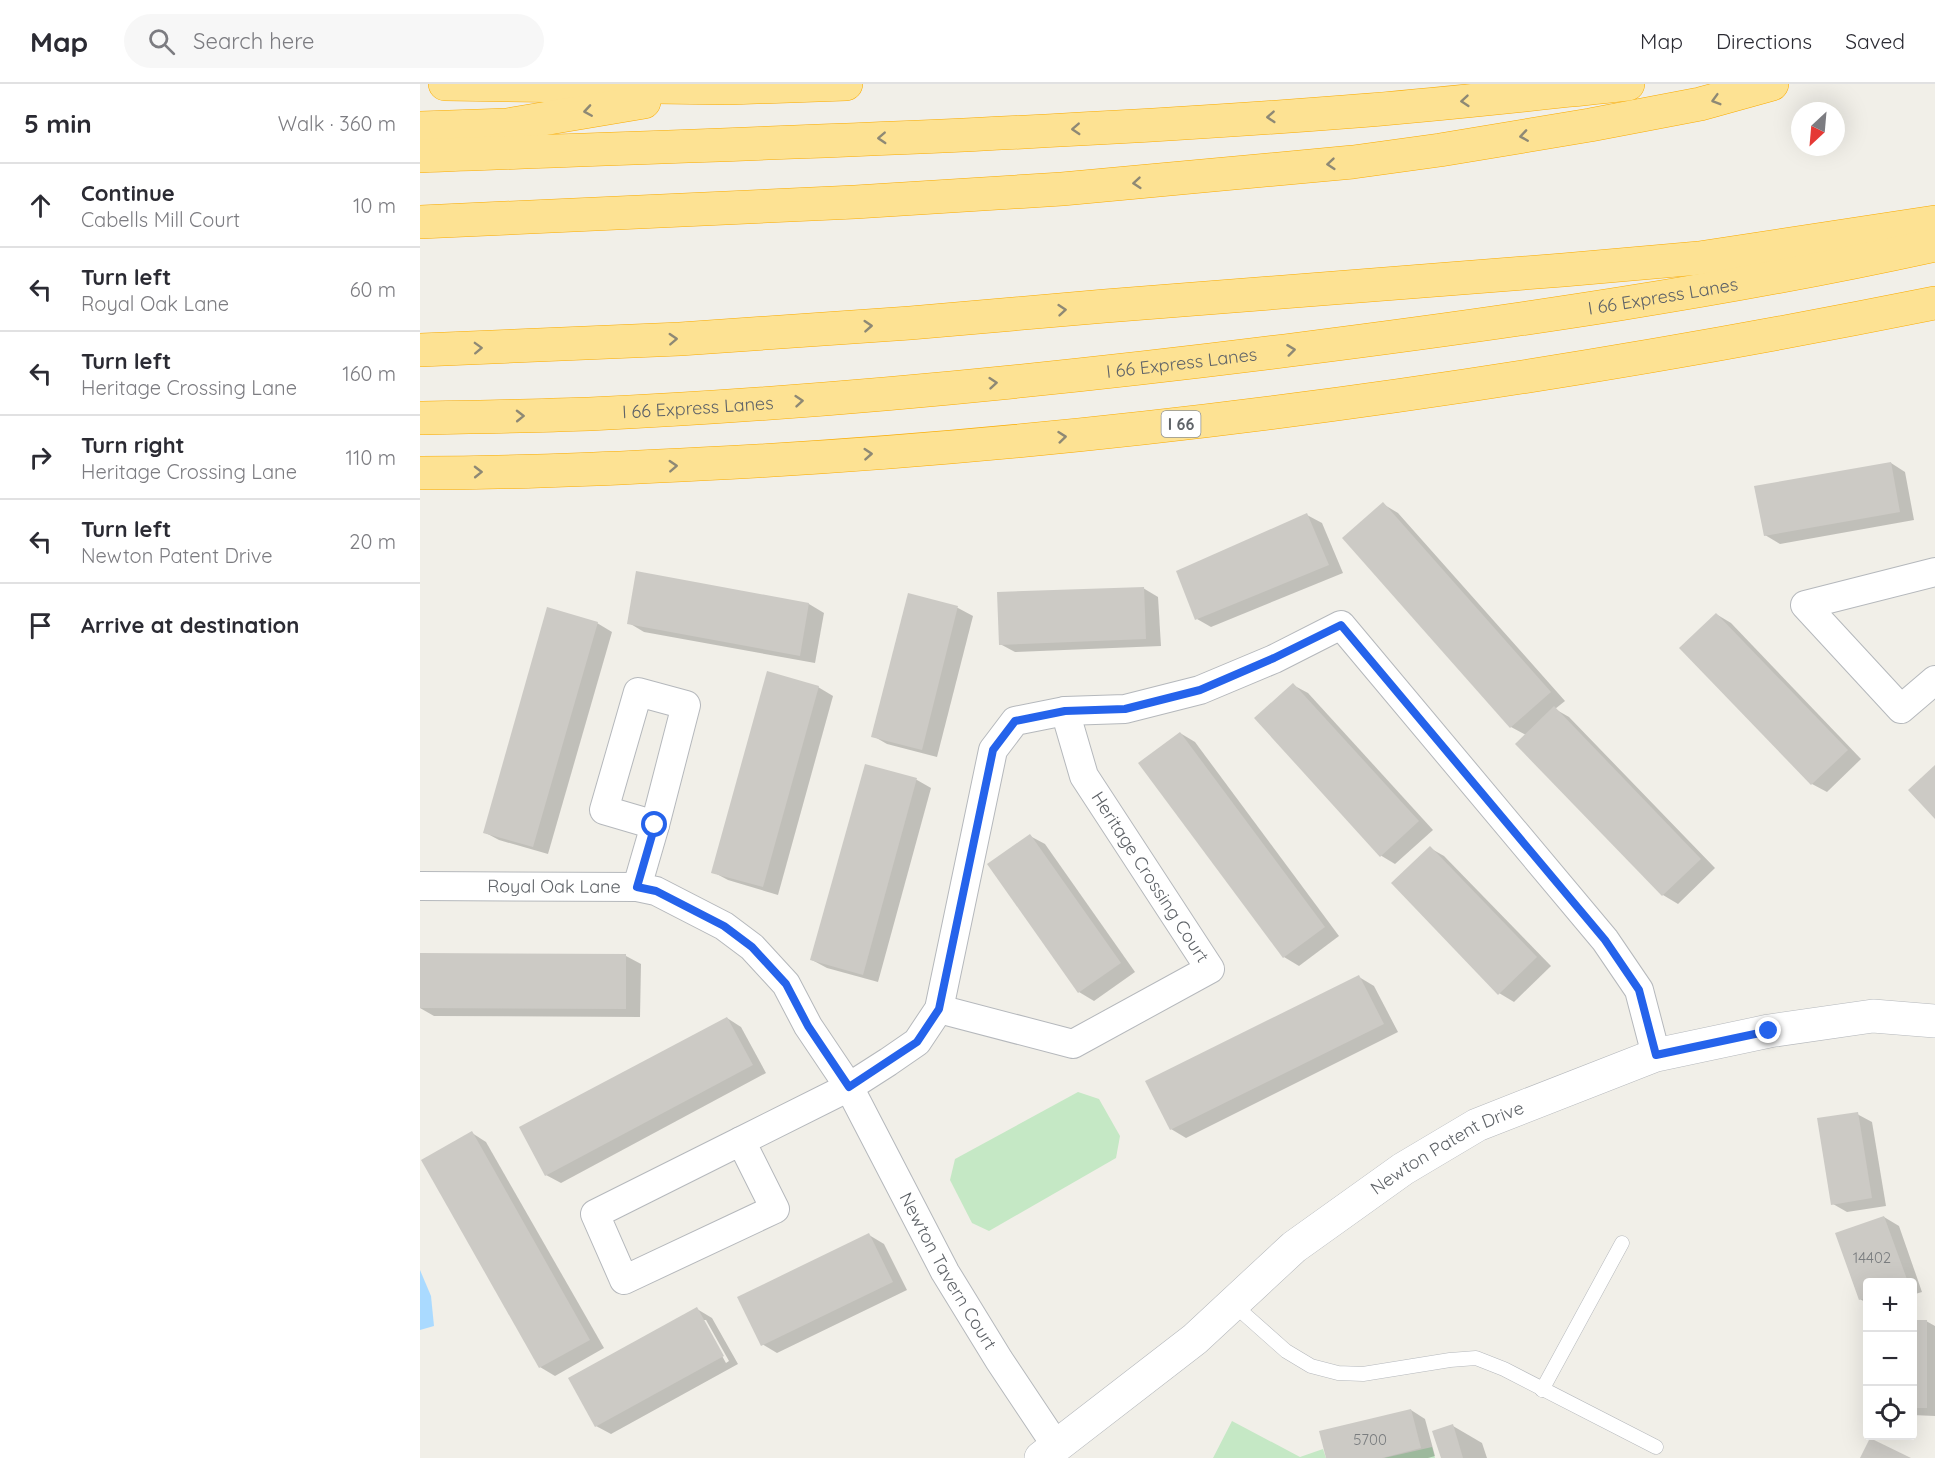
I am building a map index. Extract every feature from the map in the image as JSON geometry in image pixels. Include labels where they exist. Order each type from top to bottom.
[{"type":"highway","points":[[445,84],[729,88],[846,84]]},
{"type":"highway","points":[[420,156],[811,141],[1202,122],[1377,109],[1628,84]]},
{"type":"highway","points":[[420,222],[855,202],[1062,189],[1353,162],[1590,125],[1700,104],[1772,84]]},
{"type":"highway","points":[[420,128],[507,125],[729,88]]},
{"type":"highway","points":[[420,350],[680,339],[910,323],[1563,270],[1699,258],[1935,222]]},
{"type":"highway","name":"I 66 Express Lanes","points":[[420,418],[587,414],[796,402],[1112,372],[1450,329],[1756,281],[1935,246]]},
{"type":"highway","name":"I 66","points":[[423,473],[661,466],[853,455],[1124,431],[1378,399],[1702,346],[1935,303]]},
{"type":"street","points":[[1935,572],[1805,605],[1901,709],[1935,680]]},
{"type":"street","points":[[741,1141],[775,1209],[624,1280],[595,1214],[741,1141],[849,1087],[917,1042],[939,1009],[993,750],[1015,721],[1065,711],[1125,709],[1200,690],[1274,658],[1341,625],[1605,940],[1639,990],[1656,1055]]},
{"type":"street","name":"Heritage Crossing Court","points":[[939,1009],[1073,1044],[1210,969],[1084,776],[1065,711]]},
{"type":"street","points":[[637,887],[655,825]]},
{"type":"street","name":"Royal Oak Lane","points":[[420,886],[637,887],[656,891],[724,926],[752,947],[786,984],[808,1026],[849,1087]]},
{"type":"street","name":"Newton Patent Drive","points":[[1049,1452],[1195,1339],[1294,1247],[1403,1169],[1477,1125],[1656,1055],[1769,1031],[1873,1016],[1935,1021]]},
{"type":"street","name":"Newton Tavern Court","points":[[849,1087],[945,1272],[999,1360],[1049,1452]]},
{"type":"lane","points":[[1542,1390],[1622,1243]]},
{"type":"lane","points":[[1233,1304],[1286,1351],[1311,1366],[1338,1373],[1363,1374],[1476,1358],[1504,1369],[1656,1447]]},
{"type":"green space","points":[[1078,1092],[1099,1099],[1120,1136],[1116,1158],[989,1231],[972,1223],[950,1180],[955,1159]]},
{"type":"green space","points":[[1232,1421],[1300,1457],[1323,1449],[1326,1458],[1213,1458]]},
{"type":"green space","points":[[1432,1447],[1435,1458],[1384,1458]]},
{"type":"water","points":[[420,1270],[431,1296],[434,1326],[420,1330]]},
{"type":"building","points":[[1891,462],[1900,512],[1764,536],[1754,486]]},
{"type":"building","points":[[1383,502],[1551,692],[1510,728],[1342,538]]},
{"type":"building","points":[[1307,513],[1329,565],[1195,620],[1176,571]]},
{"type":"building","points":[[636,571],[809,603],[800,656],[627,624]]},
{"type":"building","points":[[1144,587],[1146,639],[999,645],[997,592]]},
{"type":"building","points":[[908,593],[958,606],[922,750],[871,737]]},
{"type":"building","points":[[547,607],[598,622],[533,847],[483,833]]},
{"type":"building","points":[[1716,613],[1848,750],[1811,785],[1679,648]]},
{"type":"building","points":[[767,671],[819,686],[763,887],[711,873]]},
{"type":"building","points":[[1293,683],[1419,821],[1380,857],[1254,718]]},
{"type":"building","points":[[1554,706],[1701,859],[1662,896],[1515,744]]},
{"type":"building","points":[[1180,732],[1325,927],[1283,958],[1138,763]]},
{"type":"building","points":[[865,764],[917,778],[863,975],[810,960]]},
{"type":"building","points":[[1935,765],[1935,819],[1908,790]]},
{"type":"building","points":[[1030,834],[1121,963],[1078,993],[987,864]]},
{"type":"building","points":[[1430,846],[1537,957],[1498,995],[1391,883]]},
{"type":"building","points":[[420,953],[626,954],[626,1009],[420,1008]]},
{"type":"building","points":[[1359,975],[1384,1024],[1170,1130],[1145,1081]]},
{"type":"building","points":[[727,1017],[753,1065],[545,1176],[519,1127]]},
{"type":"building","points":[[1858,1112],[1872,1198],[1831,1205],[1817,1118]]},
{"type":"building","points":[[472,1131],[590,1340],[539,1368],[421,1160]]},
{"type":"building","points":[[1884,1216],[1907,1278],[1863,1278],[1863,1299],[1859,1300],[1835,1233]]},
{"type":"building","points":[[869,1233],[893,1282],[761,1346],[737,1297]]},
{"type":"building","points":[[697,1307],[724,1356],[595,1427],[568,1378]]},
{"type":"building","points":[[1917,1320],[1927,1320],[1927,1408],[1917,1408]]},
{"type":"building","points":[[1411,1409],[1421,1448],[1382,1458],[1326,1458],[1319,1431]]},
{"type":"building","points":[[1453,1424],[1463,1458],[1441,1458],[1432,1431]]},
{"type":"building","points":[[1869,1440],[1874,1440],[1911,1458],[1860,1458]]},
{"type":"route","points":[[655,825],[637,887],[656,891],[724,926],[752,947],[786,984],[808,1026],[849,1087],[917,1042],[939,1009],[993,750],[1015,721],[1065,711],[1125,709],[1200,690],[1274,658],[1341,625],[1605,940],[1639,990],[1656,1055],[1769,1031]]}]
